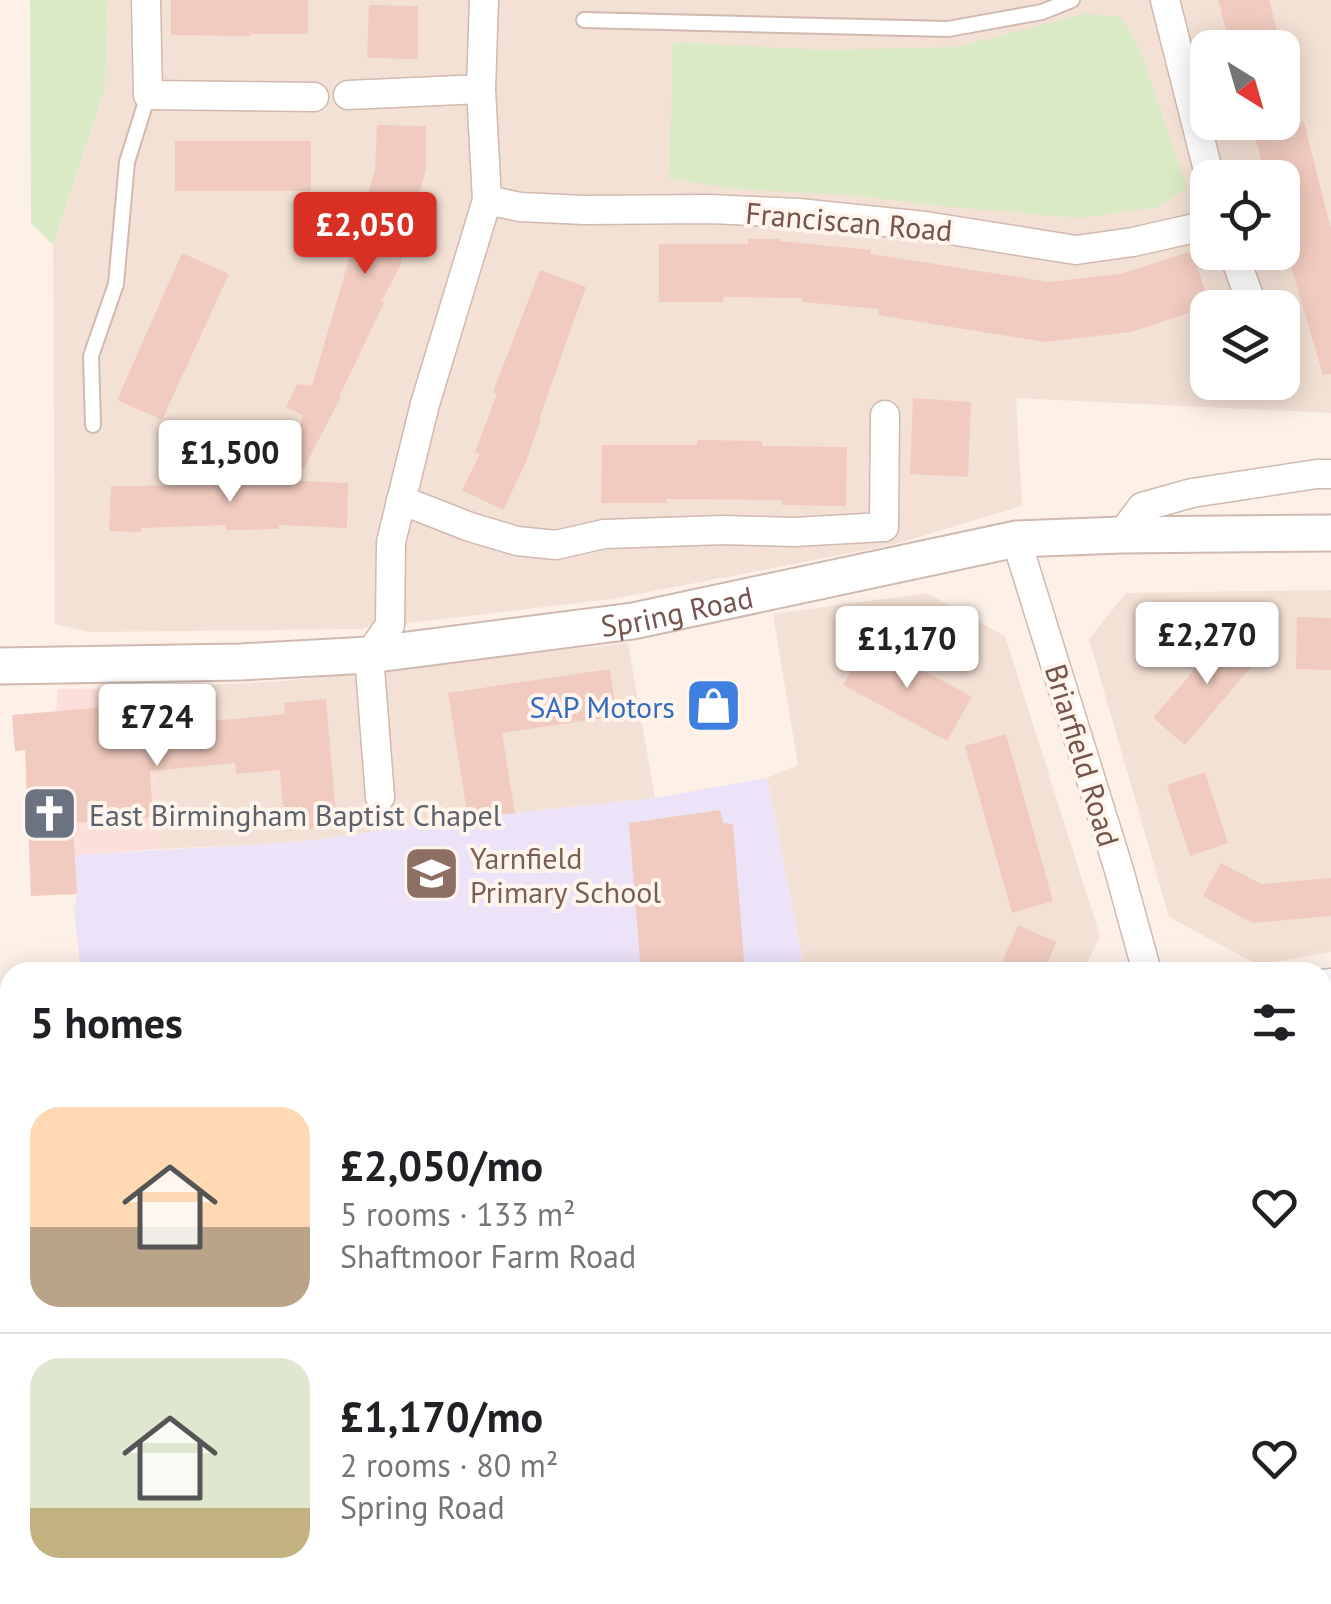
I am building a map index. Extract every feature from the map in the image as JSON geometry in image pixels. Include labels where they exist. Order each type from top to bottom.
[{"type":"street","points":[[146,0],[148,95],[314,97]]},
{"type":"street","points":[[380,798],[369,655],[390,625],[391,542],[425,404],[487,200],[481,89],[484,0]]},
{"type":"street","points":[[1164,0],[1205,160]]},
{"type":"street","points":[[348,95],[481,89]]},
{"type":"street","name":"Franciscan Road","points":[[487,200],[520,207],[798,213],[925,226],[1076,250],[1190,230]]},
{"type":"street","points":[[401,500],[486,532],[518,541],[556,545],[604,534],[884,527],[885,415]]},
{"type":"street","points":[[1120,534],[1142,507],[1192,493],[1331,474]]},
{"type":"street","name":"Spring Road","points":[[0,666],[240,662],[369,655],[633,622],[1016,538],[1331,533]]},
{"type":"street","name":"Briarfield Road","points":[[1016,538],[1145,962]]},
{"type":"lane","points":[[584,20],[948,29],[1042,12],[1072,0]]},
{"type":"lane","points":[[92,424],[91,356],[116,284],[127,162],[148,95]]},
{"type":"shaded area","points":[[108,0],[1331,0],[1331,413],[1016,398],[1022,506],[892,545],[612,599],[358,629],[89,632],[55,624],[53,245],[105,87]]},
{"type":"shaded area","points":[[1331,590],[1331,952],[1252,962],[1169,917],[1089,639],[1126,593]]},
{"type":"shaded area","points":[[927,593],[1005,636],[1100,936],[1088,962],[803,962],[767,778],[798,765],[773,614]]},
{"type":"shaded area","points":[[628,643],[655,798],[468,818],[299,842],[159,849],[152,688],[285,681]]},
{"type":"shaded area","points":[[152,688],[159,849],[75,855],[71,773],[59,746],[58,689]]},
{"type":"shaded area","name":"Yarnfield Primary School","points":[[767,778],[803,962],[80,962],[74,910],[75,855],[299,842],[468,818],[655,798]]},
{"type":"green space","points":[[30,0],[108,0],[105,87],[53,245],[31,223]]},
{"type":"green space","points":[[1084,14],[1120,17],[1137,43],[1187,187],[1159,207],[1079,218],[850,195],[739,189],[669,179],[673,42],[823,50],[957,47]]},
{"type":"building","points":[[171,0],[308,0],[308,34],[171,35]]},
{"type":"building","points":[[1218,0],[1269,0],[1277,30],[1226,30]]},
{"type":"building","points":[[369,5],[418,6],[418,59],[367,58]]},
{"type":"building","points":[[1300,122],[1304,122],[1331,229],[1331,374],[1323,375],[1292,270],[1300,270],[1300,160],[1261,160],[1256,140],[1300,140]]},
{"type":"building","points":[[377,125],[426,126],[426,169],[400,266],[304,468],[290,462],[303,415],[286,407],[297,384],[312,386],[375,170]]},
{"type":"building","points":[[175,141],[311,141],[311,191],[175,191]]},
{"type":"building","points":[[748,239],[780,239],[871,250],[871,254],[1049,282],[1120,274],[1190,252],[1190,270],[1198,270],[1205,290],[1190,290],[1190,313],[1131,332],[1045,342],[878,315],[879,309],[802,302],[802,298],[723,297],[723,302],[659,302],[659,244],[748,244]]},
{"type":"building","points":[[182,253],[229,274],[162,420],[117,400]]},
{"type":"building","points":[[540,270],[586,287],[526,462],[503,510],[462,490],[480,454],[475,452],[497,394],[493,392]]},
{"type":"building","points":[[913,398],[971,402],[968,477],[910,474]]},
{"type":"building","points":[[697,440],[847,447],[846,506],[782,505],[782,500],[601,503],[602,445],[697,445]]},
{"type":"building","points":[[225,480],[348,483],[347,528],[279,525],[279,529],[226,530],[226,525],[109,531],[111,486],[225,485]]},
{"type":"building","points":[[1297,617],[1331,618],[1331,670],[1296,669]]},
{"type":"building","points":[[1230,628],[1261,655],[1185,745],[1153,718]]},
{"type":"building","points":[[868,640],[972,697],[947,741],[843,685]]},
{"type":"building","points":[[610,669],[617,716],[502,733],[515,813],[468,818],[448,693]]},
{"type":"building","points":[[326,699],[337,826],[285,831],[280,770],[236,774],[235,763],[150,771],[153,817],[73,823],[77,894],[31,896],[25,750],[15,751],[12,715],[144,704],[145,713],[210,707],[212,721],[285,714],[284,703]]},
{"type":"building","points":[[1006,734],[1053,901],[1012,913],[965,746]]},
{"type":"building","points":[[1205,772],[1228,843],[1190,856],[1167,785]]},
{"type":"building","points":[[720,810],[723,823],[733,824],[744,962],[640,962],[629,823]]},
{"type":"building","points":[[1221,863],[1261,884],[1331,878],[1331,916],[1252,923],[1203,896]]},
{"type":"building","points":[[1018,925],[1056,942],[1048,962],[1002,962]]},
{"type":"place","name":"SAP Motors","points":[[714,706]]},
{"type":"place","name":"East Birmingham Baptist Chapel","points":[[50,814]]},
{"type":"place","name":"Yarnfield Primary School","points":[[431,874]]}]
